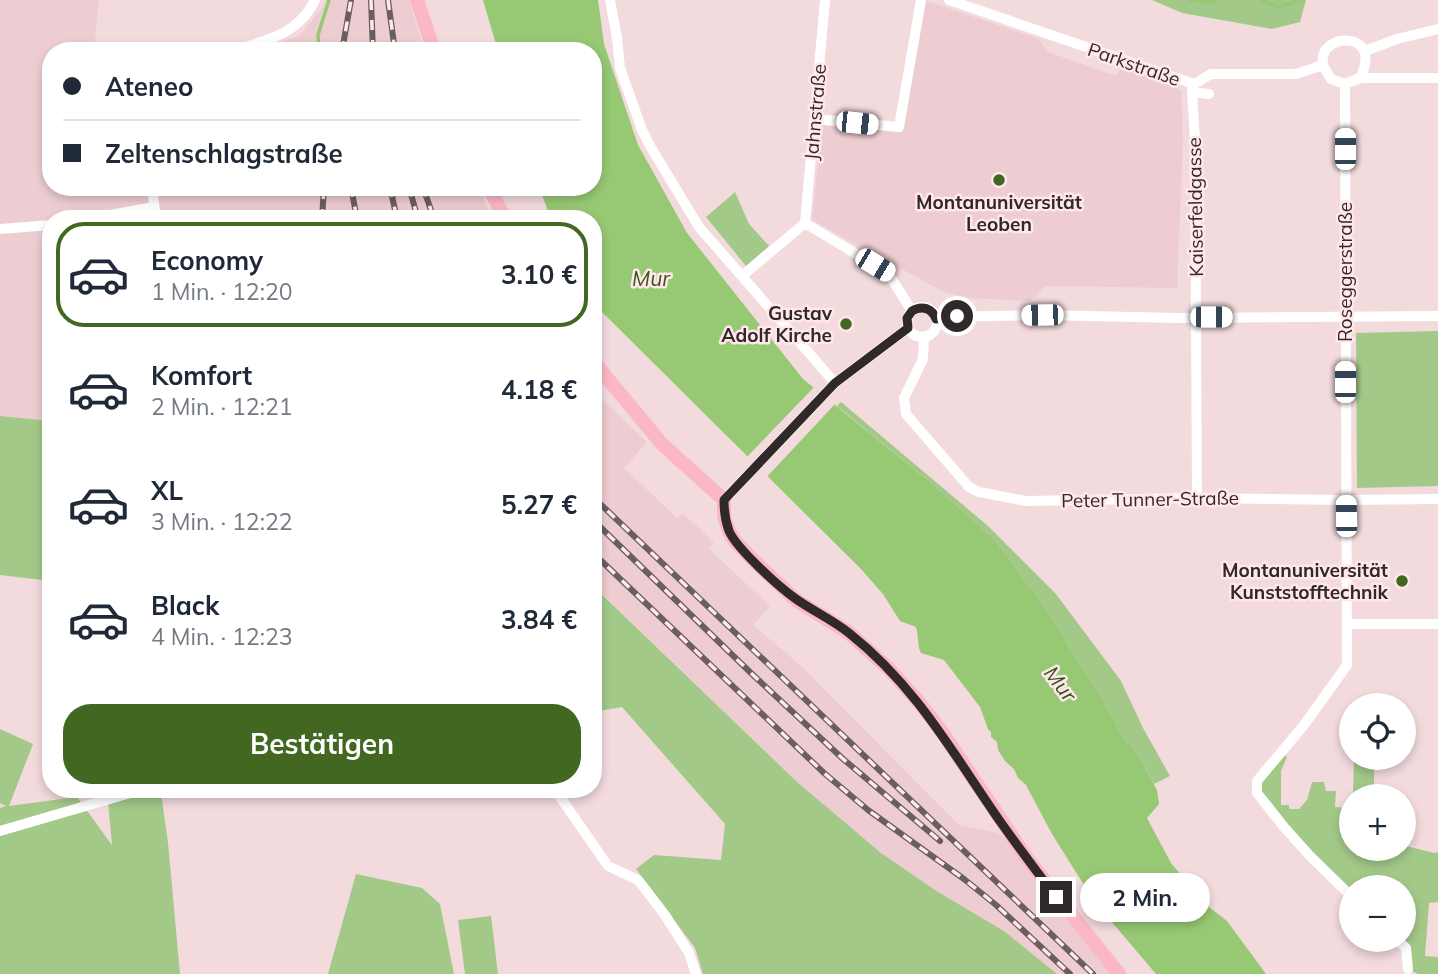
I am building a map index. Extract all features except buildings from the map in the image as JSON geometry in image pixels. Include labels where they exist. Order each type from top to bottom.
[{"type":"main road","points":[[417,0],[431,42]]},
{"type":"main road","points":[[602,372],[662,444],[724,500],[724,517],[734,540],[786,592],[849,633],[889,669],[919,702],[1026,857],[1119,974]]},
{"type":"street","points":[[259,42],[284,34],[305,17],[315,0]]},
{"type":"street","points":[[610,0],[620,68],[642,130],[699,227],[831,387]]},
{"type":"street","name":"Jahnstraße","points":[[805,223],[825,0]]},
{"type":"street","points":[[814,119],[899,127],[921,0]]},
{"type":"street","name":"Parkstraße","points":[[949,0],[1193,88],[1211,74],[1296,74],[1323,65]]},
{"type":"street","points":[[1365,51],[1397,39],[1438,29]]},
{"type":"street","points":[[1360,78],[1367,64],[1365,51],[1356,42],[1342,39],[1328,47],[1323,65],[1331,79],[1345,84],[1360,78],[1438,78]]},
{"type":"street","name":"Roseggerstraße","points":[[1339,885],[1305,852],[1257,793],[1257,781],[1282,743],[1345,671],[1348,658],[1344,317],[1345,84]]},
{"type":"street","points":[[1193,88],[1209,94]]},
{"type":"street","name":"Kaiserfeldgasse","points":[[1193,88],[1197,498]]},
{"type":"street","points":[[152,196],[154,210]]},
{"type":"street","points":[[133,210],[153,206]]},
{"type":"street","points":[[742,276],[805,223],[888,273],[912,311]]},
{"type":"street","points":[[0,229],[42,226]]},
{"type":"street","points":[[925,307],[936,319],[934,331],[924,337],[916,336],[908,328],[907,318],[912,311],[925,307]]},
{"type":"street","points":[[936,319],[952,316],[1042,315],[1438,316]]},
{"type":"street","points":[[724,500],[831,387],[908,328]]},
{"type":"street","name":"Peter Tunner-Straße","points":[[924,337],[923,359],[907,392],[904,407],[911,423],[969,486],[979,492],[1026,501],[1197,498],[1438,499]]},
{"type":"street","points":[[1348,624],[1438,624]]},
{"type":"street","points":[[0,831],[110,798]]},
{"type":"street","points":[[561,798],[608,866],[638,880],[665,915],[689,953],[695,974]]},
{"type":"street","points":[[1406,952],[1408,969]]},
{"type":"shaded area","points":[[0,0],[99,0],[95,42],[42,42],[42,196],[482,196],[488,210],[42,210],[42,420],[0,416]]},
{"type":"shaded area","points":[[325,0],[409,0],[421,42],[281,42],[299,36],[323,7]]},
{"type":"shaded area","name":"Montanuniversität Leoben","points":[[924,0],[1039,39],[1048,52],[1116,76],[1121,67],[1181,90],[1183,140],[1177,288],[1046,286],[1030,301],[968,298],[944,292],[812,220],[822,125],[902,130]]},
{"type":"shaded area","points":[[1152,0],[1306,0],[1300,22],[1272,29],[1182,13]]},
{"type":"shaded area","points":[[735,192],[749,224],[769,246],[746,266],[706,217]]},
{"type":"shaded area","points":[[1438,331],[1438,486],[1357,488],[1356,333]]},
{"type":"shaded area","points":[[602,400],[647,442],[624,468],[677,518],[682,513],[697,526],[714,543],[709,549],[770,606],[753,625],[800,665],[959,825],[998,833],[1007,840],[1111,974],[1057,974],[881,853],[796,781],[602,594]]},
{"type":"shaded area","points":[[841,402],[988,526],[1056,594],[1121,681],[1170,776],[1154,784],[1046,609],[995,540],[837,406]]},
{"type":"shaded area","points":[[0,416],[42,420],[42,580],[0,575]]},
{"type":"shaded area","points":[[602,595],[796,781],[881,853],[938,892],[1004,931],[1057,974],[703,974],[695,948],[636,869],[654,855],[721,860],[725,824],[622,707],[602,710]]},
{"type":"shaded area","points":[[0,729],[33,744],[9,806],[78,798],[112,845],[108,802],[132,798],[162,798],[180,974],[0,974],[0,808],[6,806],[0,803]]},
{"type":"shaded area","points":[[1281,752],[1287,757],[1281,771],[1281,805],[1289,805],[1289,809],[1299,809],[1307,800],[1312,782],[1324,782],[1326,791],[1336,791],[1335,807],[1339,807],[1339,861],[1416,861],[1416,848],[1438,852],[1438,902],[1429,903],[1425,956],[1438,957],[1438,974],[1418,974],[1408,969],[1406,952],[1416,952],[1416,875],[1339,875],[1339,883],[1257,793],[1257,781]]},
{"type":"shaded area","points":[[1354,770],[1374,770],[1374,784],[1353,784]]},
{"type":"shaded area","points":[[356,874],[422,888],[440,904],[454,974],[328,974]]},
{"type":"shaded area","points":[[491,916],[498,974],[465,974],[458,920]]},
{"type":"water","name":"Mur","points":[[483,0],[598,0],[604,44],[638,145],[687,233],[803,379],[931,483],[995,540],[1046,609],[1123,737],[1138,755],[1157,790],[1159,804],[1147,818],[1171,863],[1204,903],[1227,921],[1266,974],[1156,974],[1094,901],[1052,834],[1026,785],[998,750],[997,742],[991,737],[980,707],[944,660],[921,653],[916,627],[900,621],[883,594],[861,569],[602,312],[602,210],[548,210],[542,196],[602,196],[602,42],[495,42]]},
{"type":"pier","points":[[816,385],[837,402],[764,480],[744,460]]},
{"type":"waterway","points":[[318,42],[318,35],[329,0]]},
{"type":"waterway","points":[[1190,0],[1216,0]]},
{"type":"waterway","points":[[1259,0],[1279,7],[1302,0]]},
{"type":"railway","points":[[344,42],[351,0]]},
{"type":"railway","points":[[371,0],[373,42]]},
{"type":"railway","points":[[388,0],[394,42]]},
{"type":"railway","points":[[323,196],[323,210]]},
{"type":"railway","points":[[353,196],[355,210]]},
{"type":"railway","points":[[392,196],[395,210]]},
{"type":"railway","points":[[412,196],[415,210]]},
{"type":"railway","points":[[426,196],[431,210]]},
{"type":"railway","points":[[602,506],[1093,974]]},
{"type":"railway","points":[[602,529],[842,758],[940,841]]},
{"type":"railway","points":[[602,562],[824,773],[868,810],[996,905],[1070,974]]},
{"type":"place","name":"Montanuniversität Leoben","points":[[999,180]]},
{"type":"place","name":"Gustav Adolf Kirche","points":[[846,324]]},
{"type":"place","name":"Montanuniversität Kunststofftechnik","points":[[1402,581]]},
{"type":"route","points":[[957,316],[936,319],[925,307],[912,311],[907,318],[908,328],[835,383],[746,475],[724,500],[724,517],[734,540],[769,576],[796,600],[849,633],[889,669],[919,702],[942,732],[1001,823],[1056,897]]}]
